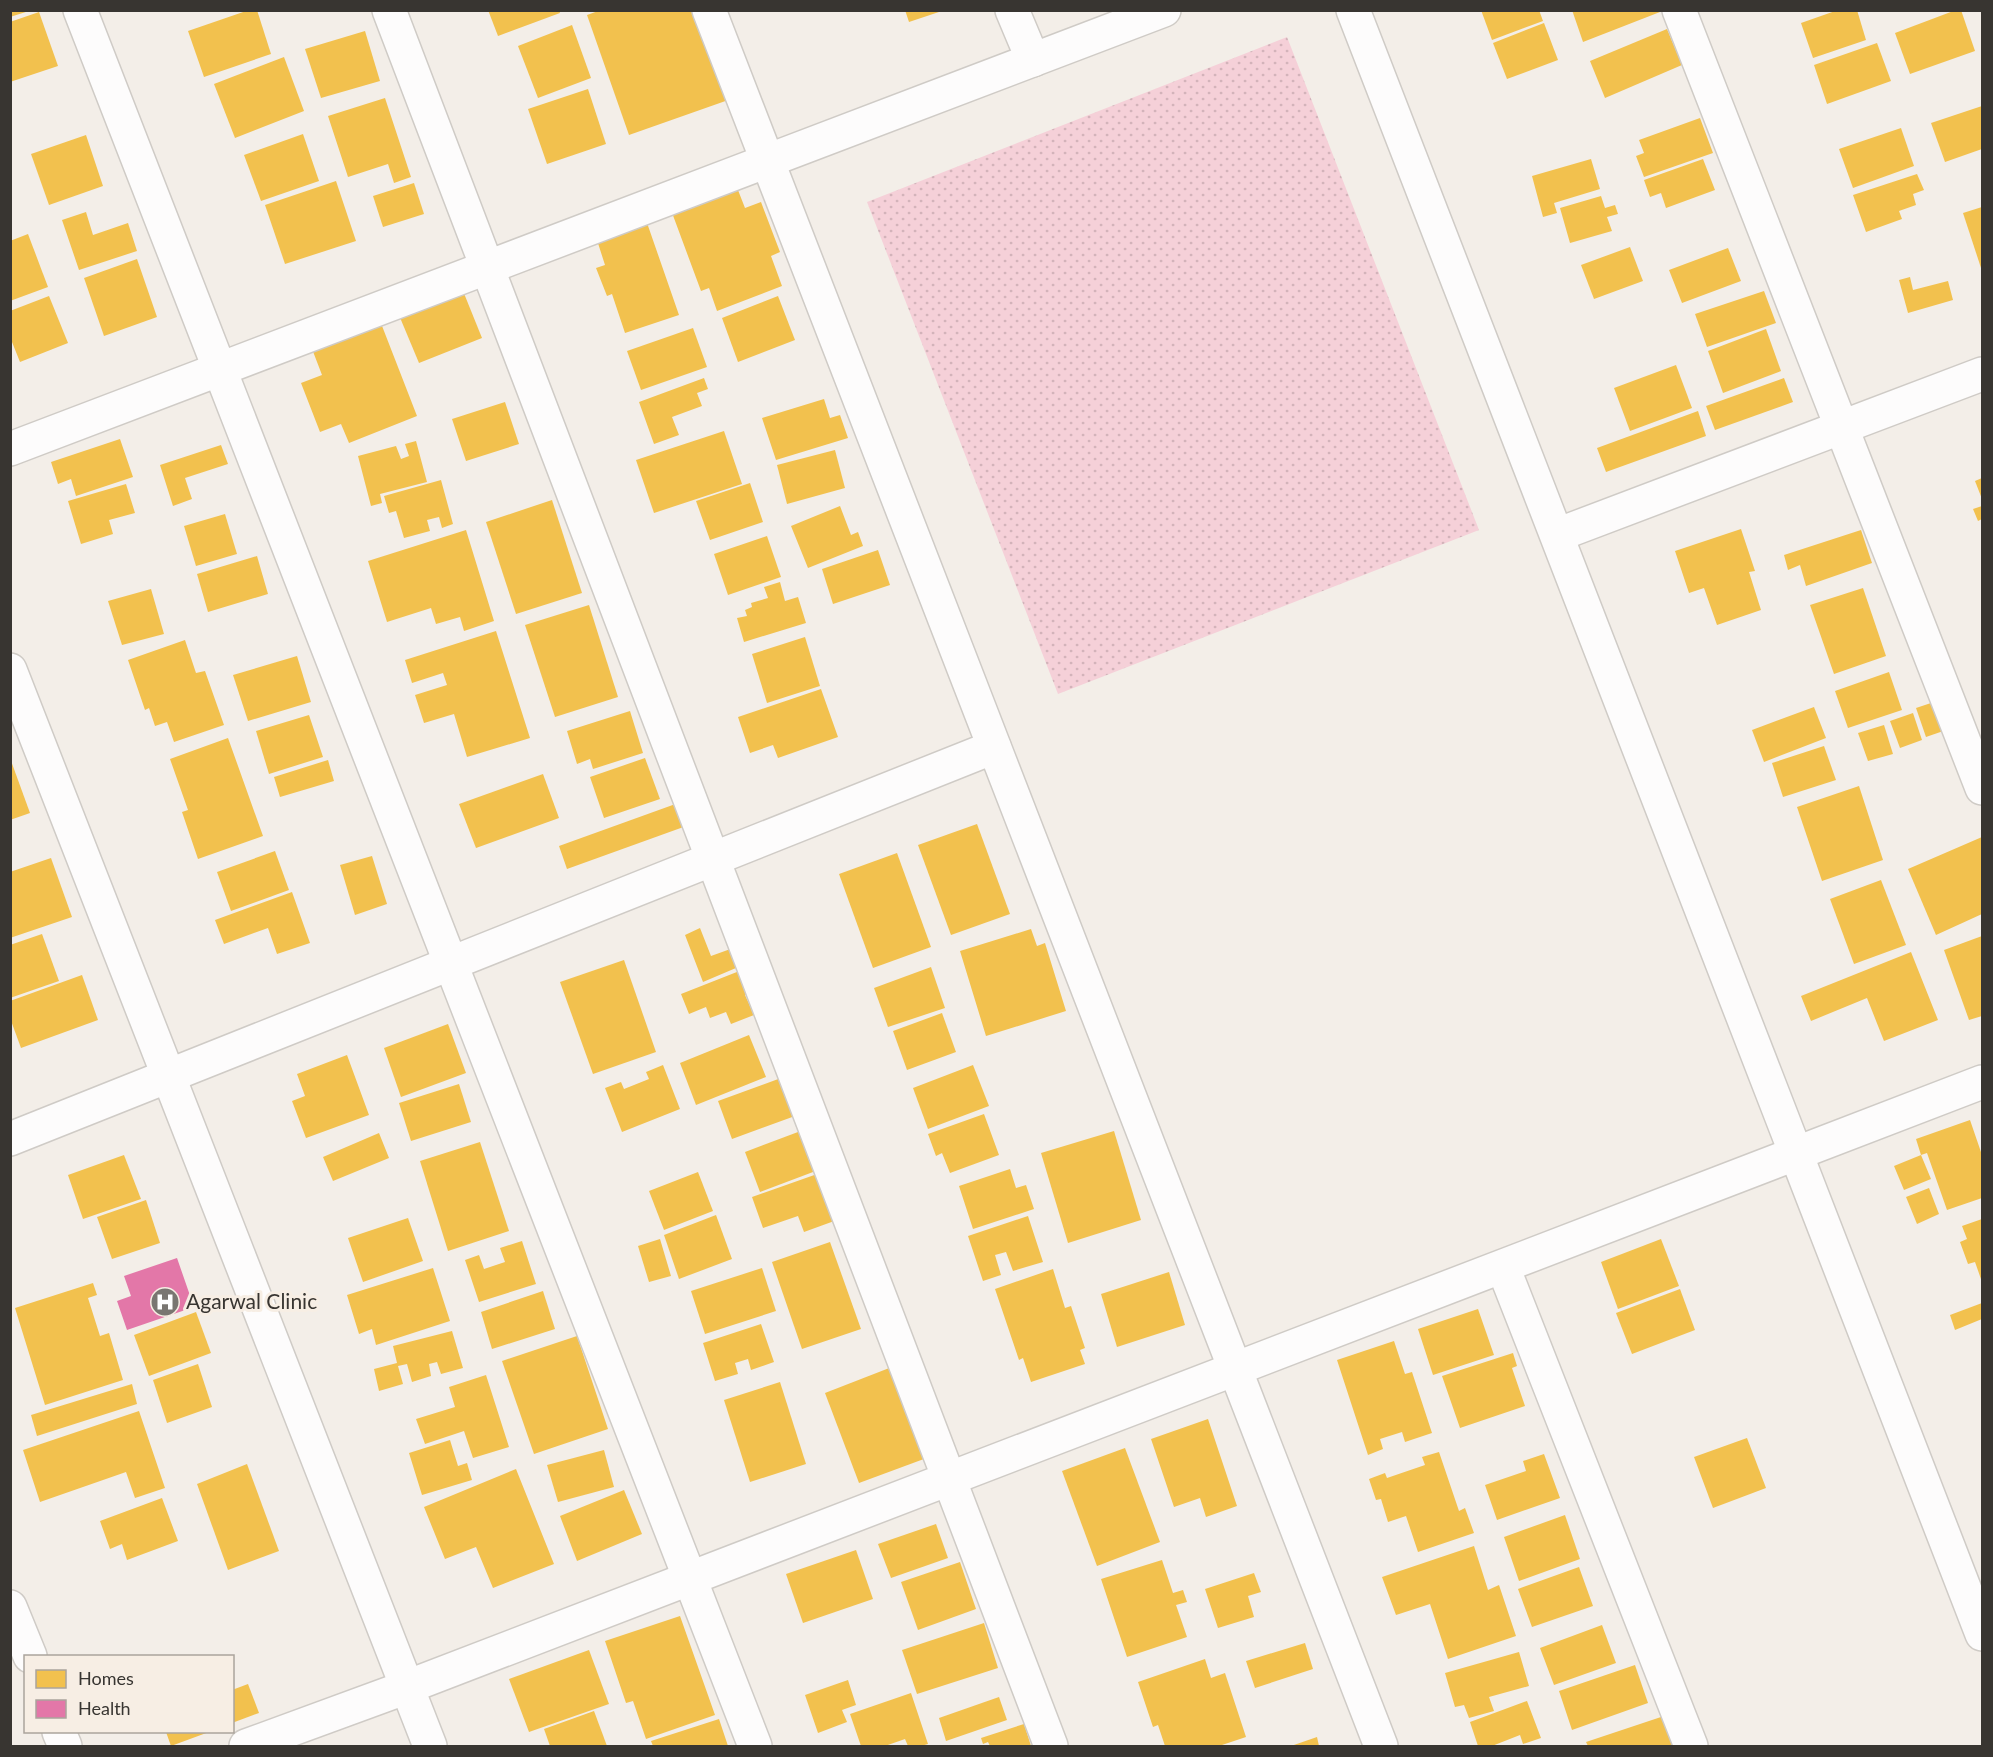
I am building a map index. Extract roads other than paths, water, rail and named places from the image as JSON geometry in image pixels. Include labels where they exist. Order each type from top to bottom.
[{"type":"street","points":[[80,10],[755,1746]]},
{"type":"street","points":[[389,10],[1051,1746]]},
{"type":"street","points":[[709,10],[1381,1746]]},
{"type":"street","points":[[1012,10],[1033,60]]},
{"type":"street","points":[[10,449],[1164,10]]},
{"type":"street","points":[[1353,10],[1983,1634]]},
{"type":"street","points":[[1679,10],[1983,788]]},
{"type":"street","points":[[1557,535],[1983,374]]},
{"type":"street","points":[[10,670],[430,1746]]},
{"type":"street","points":[[10,1139],[994,747]]},
{"type":"street","points":[[246,1746],[689,1579],[1983,1082]]},
{"type":"street","points":[[1503,1267],[1691,1746]]},
{"type":"street","points":[[10,1607],[30,1655]]},
{"type":"place","name":"Agarwal Clinic","points":[[165,1302]]}]
